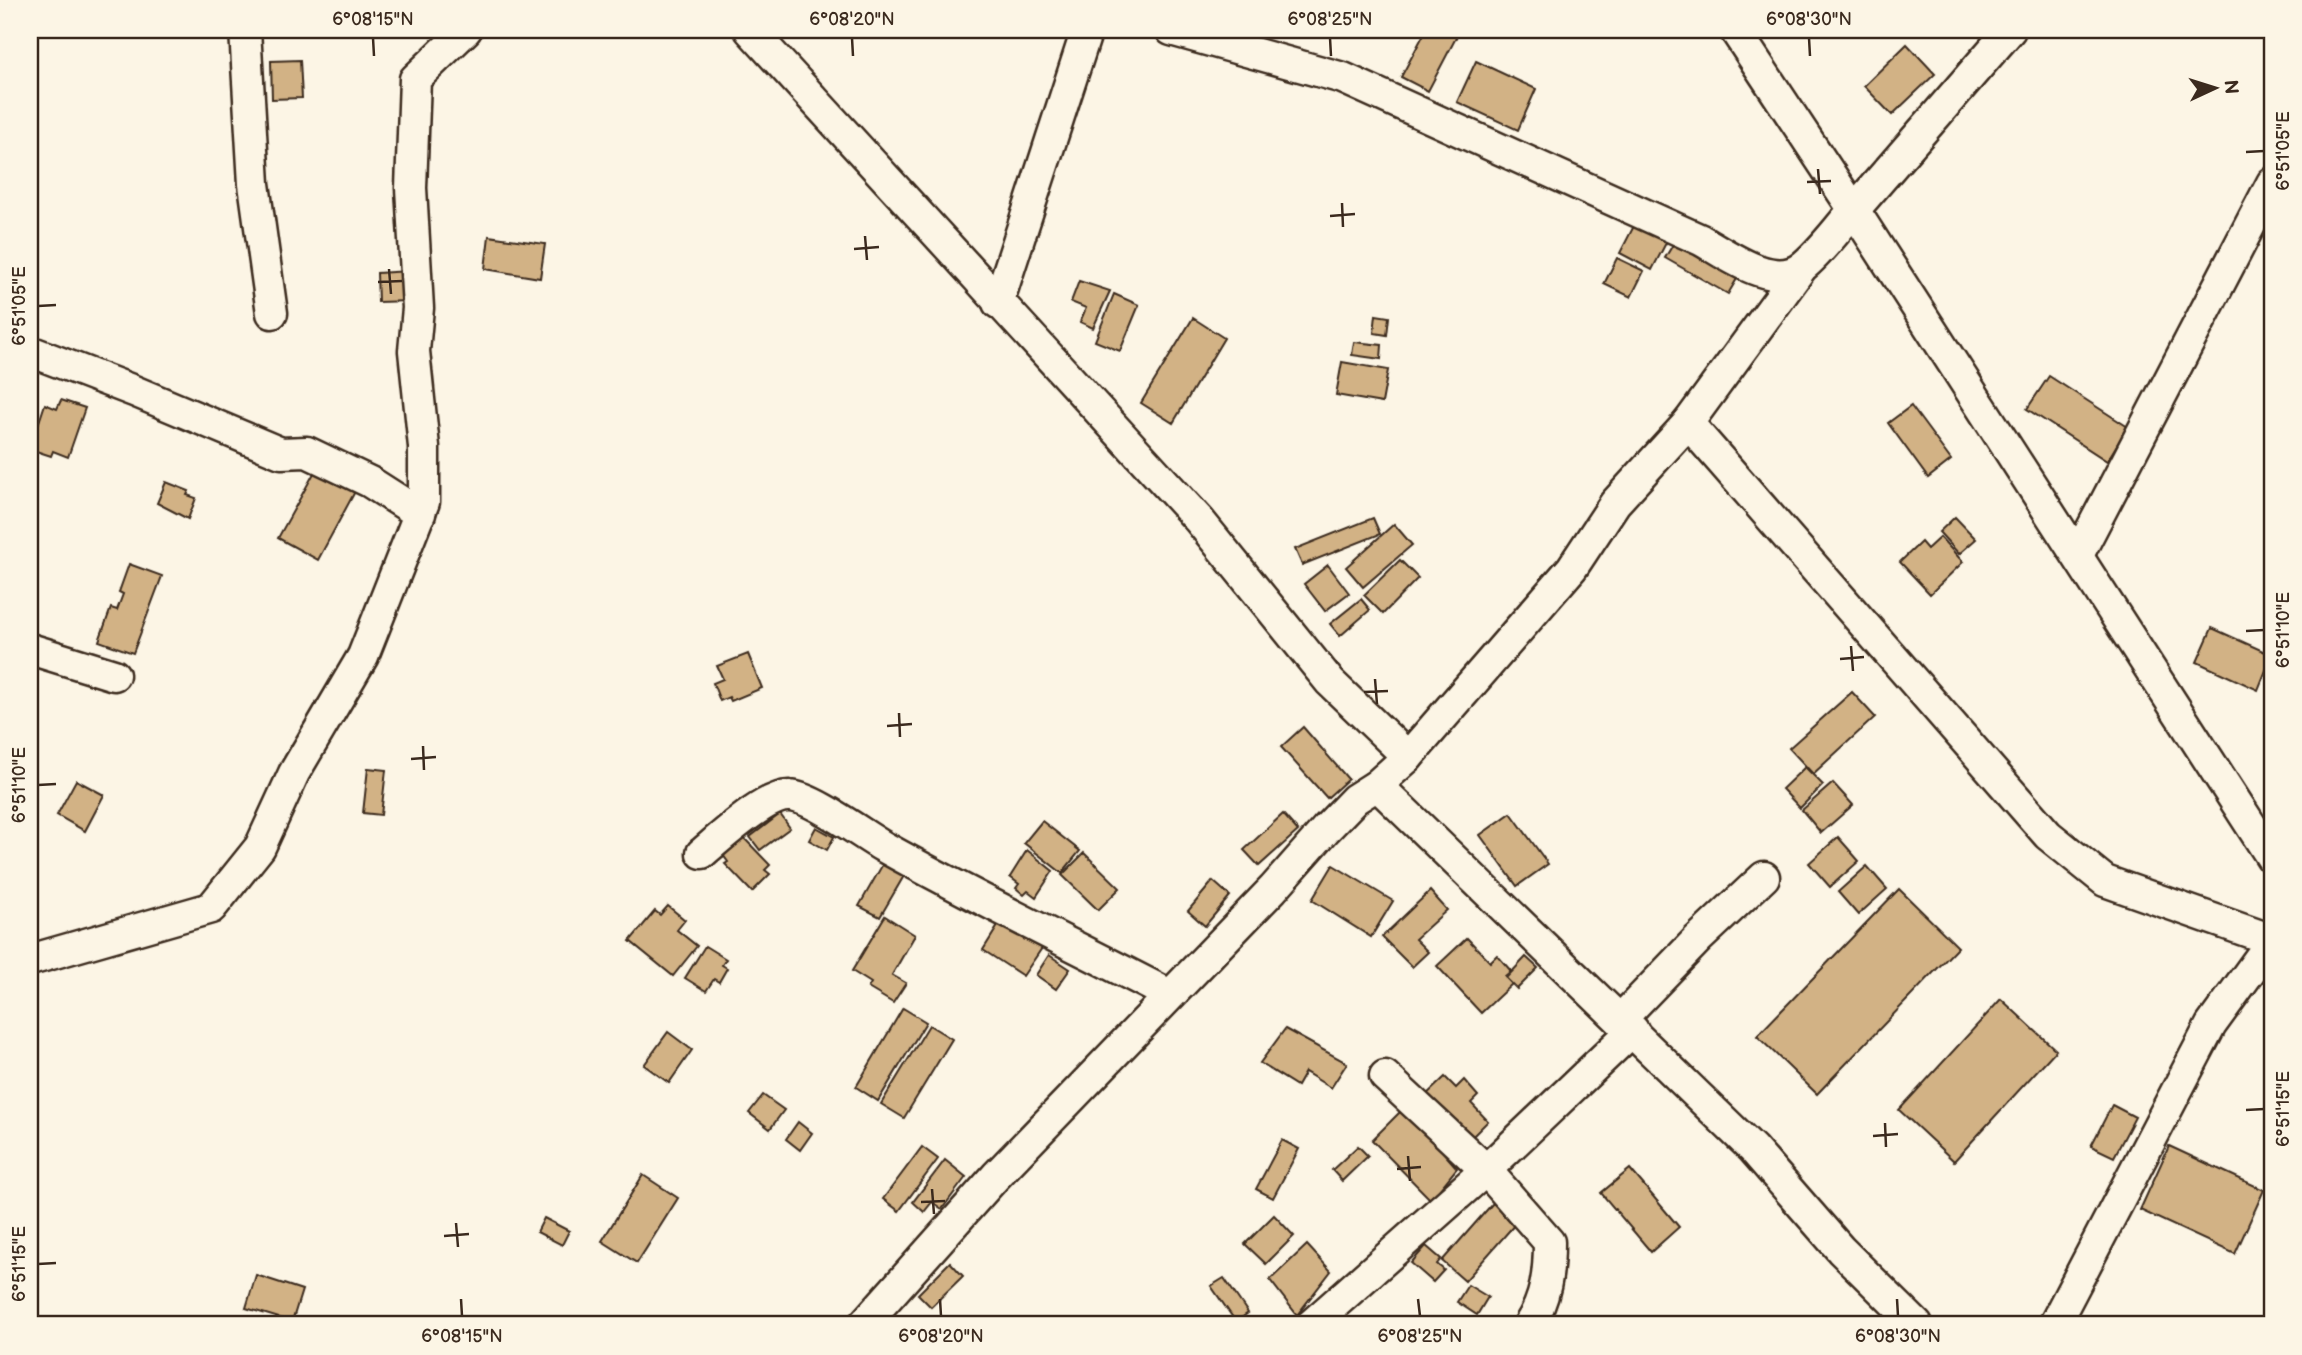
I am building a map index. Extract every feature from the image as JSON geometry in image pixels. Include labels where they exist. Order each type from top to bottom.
[{"type":"street","points":[[244,30],[254,184],[272,313]]},
{"type":"street","points":[[30,960],[211,908],[260,847],[294,773],[363,656],[424,502],[424,447],[414,351],[418,308],[411,188],[415,79],[466,30]]},
{"type":"street","points":[[750,30],[1199,520],[1331,682],[1408,757]]},
{"type":"street","points":[[998,303],[1087,30]]},
{"type":"street","points":[[1171,30],[1343,78],[1689,235],[1751,267],[1775,275],[1800,270]]},
{"type":"street","points":[[1735,30],[2078,555],[2272,858]]},
{"type":"street","points":[[863,1325],[996,1176],[1168,994],[1273,889],[1355,799],[1377,785],[1408,757],[1572,568],[1615,503],[1688,423],[1800,270],[2010,30]]},
{"type":"street","points":[[2078,555],[2272,183]]},
{"type":"street","points":[[30,351],[281,453],[307,452],[370,482],[420,514]]},
{"type":"street","points":[[1688,423],[2048,835],[2105,881],[2272,940],[2211,1025],[2054,1325]]},
{"type":"street","points":[[33,657],[114,676]]},
{"type":"street","points":[[1377,785],[1753,1149],[1841,1250],[1917,1325]]},
{"type":"street","points":[[702,853],[772,801],[789,796],[807,802],[885,848],[1168,994]]},
{"type":"street","points":[[1311,1325],[1486,1170],[1627,1025],[1698,939],[1764,877]]},
{"type":"street","points":[[1385,1076],[1486,1170],[1549,1242],[1549,1270],[1542,1306],[1529,1325]]},
{"type":"building","points":[[1426,30],[1460,30],[1428,91],[1401,77]]},
{"type":"building","points":[[1907,44],[1935,74],[1892,115],[1864,86]]},
{"type":"building","points":[[300,60],[302,98],[272,99],[271,61]]},
{"type":"building","points":[[1476,61],[1536,89],[1518,130],[1457,102]]},
{"type":"building","points":[[1636,222],[1668,239],[1652,270],[1620,253]]},
{"type":"building","points":[[489,236],[545,244],[540,278],[485,269]]},
{"type":"building","points":[[1678,236],[1741,272],[1728,294],[1665,258]]},
{"type":"building","points":[[1617,258],[1644,271],[1631,297],[1604,284]]},
{"type":"building","points":[[409,271],[410,301],[378,302],[377,273]]},
{"type":"building","points":[[1079,281],[1110,291],[1093,328],[1080,322],[1086,308],[1071,302]]},
{"type":"building","points":[[1114,294],[1139,305],[1120,351],[1095,341]]},
{"type":"building","points":[[1376,315],[1389,317],[1387,335],[1374,333]]},
{"type":"building","points":[[1193,318],[1224,338],[1173,423],[1141,403]]},
{"type":"building","points":[[1354,342],[1382,345],[1381,359],[1352,355]]},
{"type":"building","points":[[1342,362],[1388,370],[1382,403],[1336,395]]},
{"type":"building","points":[[2049,376],[2128,427],[2107,461],[2027,409]]},
{"type":"building","points":[[61,400],[85,408],[68,457],[53,451],[51,456],[30,449],[45,404],[57,409]]},
{"type":"building","points":[[1911,406],[1951,460],[1928,478],[1888,423]]},
{"type":"building","points":[[319,464],[358,486],[318,560],[278,538]]},
{"type":"building","points":[[166,482],[189,491],[187,495],[196,498],[188,519],[157,503]]},
{"type":"building","points":[[1955,517],[1976,539],[1959,554],[1939,532]]},
{"type":"building","points":[[1373,518],[1380,534],[1302,565],[1295,549]]},
{"type":"building","points":[[1394,524],[1412,545],[1363,587],[1346,567]]},
{"type":"building","points":[[1940,537],[1963,562],[1930,594],[1900,562],[1921,542],[1927,549]]},
{"type":"building","points":[[1400,560],[1418,578],[1383,614],[1364,595]]},
{"type":"building","points":[[129,564],[162,576],[133,653],[99,641],[111,608],[117,610],[123,594],[119,592]]},
{"type":"building","points":[[1328,565],[1349,593],[1325,611],[1304,584]]},
{"type":"building","points":[[1361,599],[1370,610],[1340,636],[1330,624]]},
{"type":"building","points":[[2212,628],[2272,655],[2258,690],[2197,662]]},
{"type":"building","points":[[748,654],[762,688],[731,701],[729,697],[720,701],[713,683],[723,679],[717,666]]},
{"type":"building","points":[[1852,692],[1875,717],[1813,774],[1789,748]]},
{"type":"building","points":[[1303,727],[1348,779],[1327,798],[1281,747]]},
{"type":"building","points":[[1805,767],[1823,785],[1800,808],[1782,789]]},
{"type":"building","points":[[368,768],[386,770],[381,815],[363,813]]},
{"type":"building","points":[[76,780],[104,795],[85,831],[57,815]]},
{"type":"building","points":[[1833,783],[1853,805],[1821,833],[1802,810]]},
{"type":"building","points":[[1511,813],[1548,864],[1517,886],[1480,835]]},
{"type":"building","points":[[780,814],[790,828],[760,850],[750,837]]},
{"type":"building","points":[[1283,814],[1298,831],[1259,866],[1244,850]]},
{"type":"building","points":[[1042,821],[1080,851],[1062,873],[1024,843]]},
{"type":"building","points":[[816,827],[834,837],[827,850],[809,840]]},
{"type":"building","points":[[743,837],[770,865],[765,870],[770,874],[752,892],[725,864],[728,862],[721,852],[733,840],[736,843]]},
{"type":"building","points":[[1838,837],[1859,861],[1830,887],[1809,863]]},
{"type":"building","points":[[1027,850],[1053,871],[1036,897],[1028,891],[1024,895],[1016,888],[1019,884],[1010,877]]},
{"type":"building","points":[[1084,853],[1120,888],[1098,910],[1062,875]]},
{"type":"building","points":[[884,862],[905,874],[880,917],[859,906]]},
{"type":"building","points":[[1333,865],[1393,901],[1371,937],[1312,900]]},
{"type":"building","points":[[1867,866],[1887,889],[1858,915],[1838,892]]},
{"type":"building","points":[[1213,881],[1230,896],[1205,926],[1188,911]]},
{"type":"building","points":[[1899,889],[1958,947],[1817,1094],[1757,1036]]},
{"type":"building","points":[[1430,891],[1447,910],[1415,939],[1428,952],[1412,967],[1382,937]]},
{"type":"building","points":[[668,906],[685,920],[677,930],[697,946],[673,976],[630,941],[655,911],[660,915]]},
{"type":"building","points":[[885,916],[915,935],[892,975],[906,983],[893,1003],[868,988],[871,983],[852,971]]},
{"type":"building","points":[[1003,918],[1044,945],[1023,976],[983,950]]},
{"type":"building","points":[[1467,938],[1490,962],[1497,955],[1511,971],[1505,976],[1512,984],[1481,1013],[1437,966]]},
{"type":"building","points":[[705,946],[726,959],[722,965],[727,968],[719,982],[714,979],[706,991],[685,978]]},
{"type":"building","points":[[1049,955],[1070,969],[1056,989],[1036,975]]},
{"type":"building","points":[[1526,957],[1538,968],[1517,989],[1506,978]]},
{"type":"building","points":[[2001,999],[2056,1050],[1954,1161],[1899,1110]]},
{"type":"building","points":[[903,1008],[926,1022],[878,1101],[856,1087]]},
{"type":"building","points":[[929,1025],[952,1039],[904,1118],[881,1104]]},
{"type":"building","points":[[1285,1029],[1347,1063],[1331,1088],[1305,1072],[1297,1086],[1260,1063]]},
{"type":"building","points":[[668,1032],[692,1050],[669,1083],[644,1065]]},
{"type":"building","points":[[1445,1077],[1456,1088],[1464,1080],[1478,1096],[1471,1103],[1488,1121],[1467,1142],[1424,1097]]},
{"type":"building","points":[[763,1095],[784,1110],[770,1129],[749,1113]]},
{"type":"building","points":[[2112,1105],[2135,1117],[2114,1157],[2091,1146]]},
{"type":"building","points":[[1404,1108],[1457,1168],[1431,1200],[1372,1140]]},
{"type":"building","points":[[798,1122],[812,1133],[800,1150],[786,1139]]},
{"type":"building","points":[[1282,1140],[1299,1149],[1273,1198],[1256,1189]]},
{"type":"building","points":[[1358,1146],[1368,1156],[1342,1181],[1332,1170]]},
{"type":"building","points":[[2169,1146],[2264,1190],[2235,1254],[2140,1210]]},
{"type":"building","points":[[922,1147],[938,1159],[899,1211],[883,1199]]},
{"type":"building","points":[[945,1160],[966,1177],[942,1209],[932,1202],[924,1212],[913,1202]]},
{"type":"building","points":[[1630,1169],[1679,1227],[1651,1252],[1601,1193]]},
{"type":"building","points":[[643,1175],[678,1198],[637,1263],[602,1241]]},
{"type":"building","points":[[1493,1203],[1516,1223],[1465,1281],[1442,1261]]},
{"type":"building","points":[[1274,1215],[1294,1236],[1266,1264],[1245,1244]]},
{"type":"building","points":[[544,1218],[569,1231],[562,1245],[537,1232]]},
{"type":"building","points":[[1307,1245],[1331,1271],[1297,1315],[1270,1280]]},
{"type":"building","points":[[1426,1246],[1441,1259],[1437,1264],[1444,1270],[1433,1282],[1411,1263]]},
{"type":"building","points":[[950,1262],[963,1276],[931,1307],[918,1294]]},
{"type":"building","points":[[256,1275],[302,1290],[292,1322],[246,1308]]},
{"type":"building","points":[[1224,1278],[1248,1313],[1236,1322],[1211,1286]]},
{"type":"building","points":[[1468,1285],[1488,1297],[1477,1315],[1457,1302]]}]
